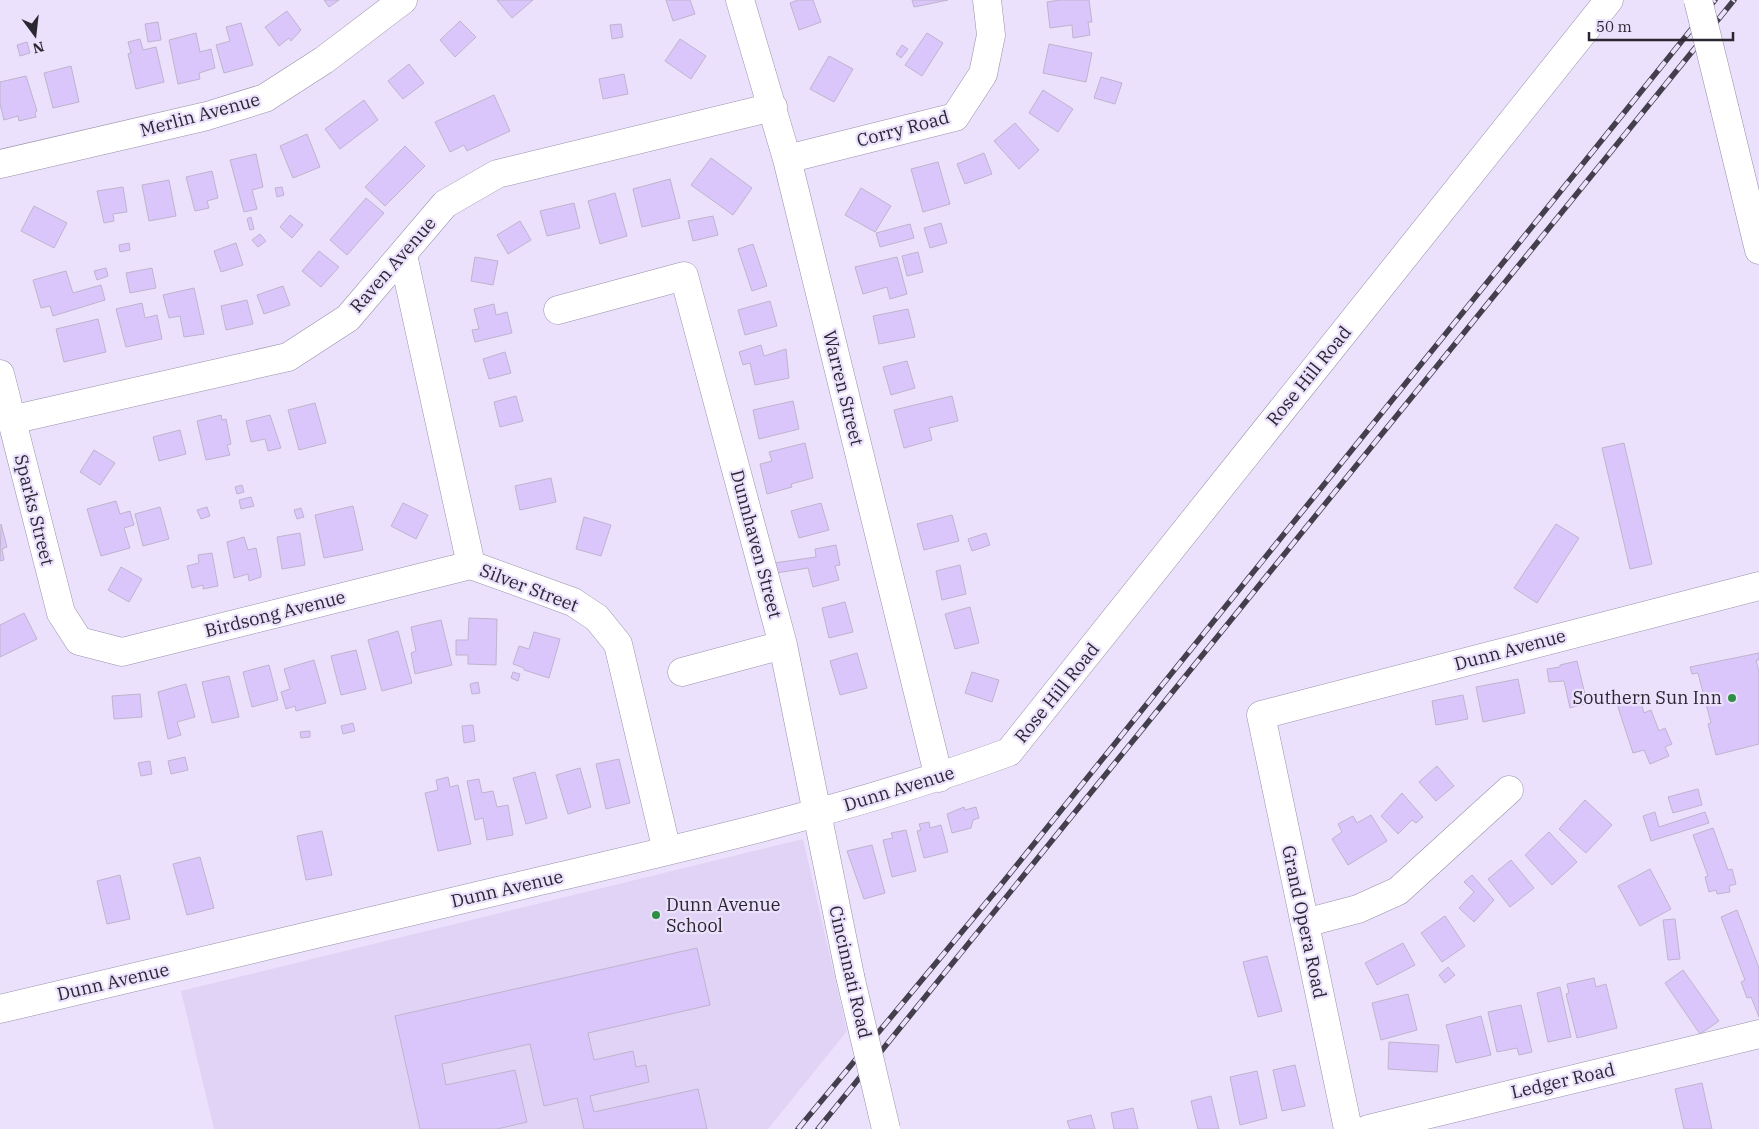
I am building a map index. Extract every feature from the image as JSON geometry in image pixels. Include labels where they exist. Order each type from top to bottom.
[{"type":"street","name":"Merlin Avenue","points":[[0,164],[207,116],[265,98],[324,60],[403,0]]},
{"type":"street","name":"Warren Street","points":[[740,0],[787,159],[939,778]]},
{"type":"street","name":"Corry Road","points":[[787,159],[955,117],[983,74],[991,35],[987,0]]},
{"type":"street","name":"Rose Hill Road","points":[[1009,752],[1609,0]]},
{"type":"street","points":[[1698,0],[1759,250]]},
{"type":"street","name":"Raven Avenue","points":[[11,420],[288,357],[348,318],[445,204],[497,174],[773,107]]},
{"type":"street","name":"Silver Street","points":[[404,254],[470,566],[573,602],[597,618],[618,644],[667,851]]},
{"type":"street","name":"Dunnhaven Street","points":[[558,310],[684,276],[783,645],[816,814]]},
{"type":"street","name":"Sparks Street","points":[[0,374],[61,613],[79,641]]},
{"type":"street","name":"Birdsong Avenue","points":[[79,641],[122,652],[470,566]]},
{"type":"street","name":"Dunn Avenue","points":[[1261,715],[1759,586]]},
{"type":"street","points":[[682,672],[783,645]]},
{"type":"street","name":"Grand Opera Road","points":[[1261,715],[1348,1129]]},
{"type":"street","name":"Dunn Avenue","points":[[0,1009],[816,814],[939,778],[1009,752]]},
{"type":"street","points":[[1304,923],[1358,909],[1398,891],[1509,790]]},
{"type":"street","name":"Cincinnati Road","points":[[816,814],[850,976],[886,1129]]},
{"type":"street","name":"Ledger Road","points":[[1368,1129],[1426,1121],[1759,1034]]},
{"type":"shaded area","name":"Dunn Avenue School","points":[[803,839],[847,1031],[768,1129],[214,1129],[181,991]]},
{"type":"building","points":[[324,0],[339,0],[329,7]]},
{"type":"building","points":[[497,0],[533,0],[512,18]]},
{"type":"building","points":[[666,0],[690,0],[695,14],[673,21]]},
{"type":"building","points":[[798,0],[813,0],[821,22],[799,30],[790,3]]},
{"type":"building","points":[[912,0],[948,0],[914,7]]},
{"type":"building","points":[[1089,0],[1092,22],[1088,22],[1090,35],[1073,38],[1072,25],[1050,28],[1047,2]]},
{"type":"building","points":[[287,11],[301,30],[291,41],[289,38],[279,46],[265,27]]},
{"type":"building","points":[[460,21],[476,37],[455,57],[440,40]]},
{"type":"building","points":[[158,22],[161,40],[148,42],[145,24]]},
{"type":"building","points":[[241,23],[253,65],[224,73],[216,45],[230,41],[226,27]]},
{"type":"building","points":[[621,24],[623,37],[612,39],[610,25]]},
{"type":"building","points":[[196,33],[200,52],[211,49],[215,68],[199,73],[200,79],[178,84],[169,40]]},
{"type":"building","points":[[927,33],[943,43],[922,76],[905,65]]},
{"type":"building","points":[[140,39],[143,50],[156,47],[164,82],[136,89],[128,54],[131,53],[128,42]]},
{"type":"building","points":[[680,39],[706,56],[691,79],[665,61]]},
{"type":"building","points":[[27,42],[30,53],[20,56],[17,45]]},
{"type":"building","points":[[1049,44],[1092,53],[1086,82],[1043,73]]},
{"type":"building","points":[[902,45],[908,49],[901,58],[896,54]]},
{"type":"building","points":[[829,56],[853,69],[834,102],[810,89]]},
{"type":"building","points":[[409,64],[424,83],[403,99],[388,81]]},
{"type":"building","points":[[71,66],[79,102],[53,108],[44,73]]},
{"type":"building","points":[[624,74],[628,94],[603,99],[599,79]]},
{"type":"building","points":[[26,76],[37,111],[35,112],[36,117],[19,121],[18,116],[4,120],[0,104],[0,82]]},
{"type":"building","points":[[1101,77],[1122,83],[1115,104],[1094,98]]},
{"type":"building","points":[[1043,90],[1073,109],[1058,132],[1029,113]]},
{"type":"building","points":[[494,95],[510,131],[467,151],[464,145],[450,152],[435,122]]},
{"type":"building","points":[[364,100],[378,120],[340,149],[325,129]]},
{"type":"building","points":[[1015,123],[1039,150],[1019,169],[994,141]]},
{"type":"building","points":[[307,134],[320,167],[293,178],[280,146]]},
{"type":"building","points":[[405,146],[425,166],[385,206],[365,187]]},
{"type":"building","points":[[984,153],[992,174],[965,184],[957,164]]},
{"type":"building","points":[[256,154],[263,187],[252,190],[257,209],[244,212],[230,160]]},
{"type":"building","points":[[711,158],[752,188],[733,215],[691,185]]},
{"type":"building","points":[[938,162],[950,204],[923,212],[911,169]]},
{"type":"building","points":[[212,171],[218,198],[207,201],[209,208],[195,211],[186,177]]},
{"type":"building","points":[[670,179],[680,218],[642,227],[633,189]]},
{"type":"building","points":[[169,180],[176,216],[149,221],[142,185]]},
{"type":"building","points":[[123,187],[127,212],[113,214],[114,221],[104,223],[97,191]]},
{"type":"building","points":[[282,187],[284,195],[277,197],[275,188]]},
{"type":"building","points":[[861,188],[891,206],[875,232],[845,215]]},
{"type":"building","points":[[615,193],[627,236],[600,244],[588,201]]},
{"type":"building","points":[[366,198],[384,213],[347,255],[330,240]]},
{"type":"building","points":[[574,203],[580,228],[547,236],[540,211]]},
{"type":"building","points":[[34,206],[67,223],[54,248],[21,231]]},
{"type":"building","points":[[290,215],[303,225],[292,238],[280,227]]},
{"type":"building","points":[[713,216],[718,235],[693,241],[688,221]]},
{"type":"building","points":[[251,217],[254,229],[250,230],[247,219]]},
{"type":"building","points":[[520,221],[531,240],[508,254],[497,235]]},
{"type":"building","points":[[941,223],[947,243],[930,248],[924,228]]},
{"type":"building","points":[[910,224],[914,238],[880,247],[876,233]]},
{"type":"building","points":[[260,234],[266,241],[258,247],[252,240]]},
{"type":"building","points":[[129,243],[130,250],[120,252],[119,245]]},
{"type":"building","points":[[236,243],[243,265],[221,272],[214,251]]},
{"type":"building","points":[[753,244],[767,286],[752,291],[738,249]]},
{"type":"building","points":[[319,251],[339,267],[321,287],[302,271]]},
{"type":"building","points":[[918,252],[923,272],[907,276],[902,256]]},
{"type":"building","points":[[475,257],[498,261],[493,285],[471,281]]},
{"type":"building","points":[[897,257],[907,294],[890,299],[887,287],[863,294],[855,267]]},
{"type":"building","points":[[106,268],[108,276],[97,280],[94,271]]},
{"type":"building","points":[[152,268],[156,288],[130,293],[126,273]]},
{"type":"building","points":[[66,271],[73,293],[101,285],[105,300],[53,316],[50,306],[41,308],[33,280]]},
{"type":"building","points":[[283,286],[290,305],[264,314],[257,295]]},
{"type":"building","points":[[194,288],[204,334],[184,337],[180,316],[169,318],[163,295]]},
{"type":"building","points":[[247,300],[253,324],[226,330],[221,306]]},
{"type":"building","points":[[770,301],[777,326],[745,335],[738,310]]},
{"type":"building","points":[[142,303],[145,318],[157,315],[162,339],[126,347],[116,309]]},
{"type":"building","points":[[494,304],[496,315],[507,312],[512,333],[475,342],[472,330],[479,329],[474,309]]},
{"type":"building","points":[[908,309],[915,337],[879,344],[873,316]]},
{"type":"building","points":[[98,319],[106,352],[64,362],[56,329]]},
{"type":"building","points":[[761,345],[764,356],[786,349],[789,378],[755,385],[750,363],[743,365],[739,352]]},
{"type":"building","points":[[505,352],[511,373],[489,379],[483,359]]},
{"type":"building","points":[[907,361],[915,388],[891,395],[883,367]]},
{"type":"building","points":[[516,396],[523,421],[500,427],[494,402]]},
{"type":"building","points":[[952,396],[958,421],[929,428],[932,440],[904,448],[894,410]]},
{"type":"building","points":[[793,401],[799,429],[759,439],[753,410]]},
{"type":"building","points":[[315,403],[326,443],[299,450],[288,410]]},
{"type":"building","points":[[221,415],[222,420],[226,419],[231,444],[227,445],[230,455],[206,460],[197,421]]},
{"type":"building","points":[[270,415],[281,448],[268,451],[265,439],[251,442],[246,421]]},
{"type":"building","points":[[180,430],[186,454],[159,461],[153,437]]},
{"type":"building","points":[[805,443],[813,478],[791,484],[792,487],[767,494],[760,464],[772,461],[769,452]]},
{"type":"building","points":[[1624,443],[1652,564],[1630,569],[1602,448]]},
{"type":"building","points":[[94,450],[115,463],[100,485],[80,472]]},
{"type":"building","points":[[551,478],[556,502],[520,510],[515,486]]},
{"type":"building","points":[[242,485],[244,492],[237,494],[235,487]]},
{"type":"building","points":[[251,497],[254,506],[241,509],[239,500]]},
{"type":"building","points":[[116,501],[120,514],[130,511],[134,525],[124,528],[130,548],[101,556],[87,509]]},
{"type":"building","points":[[403,503],[428,515],[416,539],[391,526]]},
{"type":"building","points":[[821,503],[829,530],[799,538],[791,511]]},
{"type":"building","points":[[353,506],[363,550],[324,558],[315,515]]},
{"type":"building","points":[[160,507],[169,539],[143,546],[135,514]]},
{"type":"building","points":[[207,507],[210,516],[201,519],[197,510]]},
{"type":"building","points":[[301,508],[304,517],[297,519],[294,510]]},
{"type":"building","points":[[952,515],[959,541],[924,550],[917,524]]},
{"type":"building","points":[[584,517],[611,525],[601,556],[576,549]]},
{"type":"building","points":[[1,524],[7,547],[2,549],[4,560],[0,561]]},
{"type":"building","points":[[1556,524],[1579,538],[1537,603],[1514,588]]},
{"type":"building","points":[[300,533],[305,565],[282,569],[277,537]]},
{"type":"building","points":[[986,533],[990,545],[972,551],[968,539]]},
{"type":"building","points":[[244,537],[248,550],[256,548],[261,572],[261,577],[249,581],[248,574],[234,578],[227,542]]},
{"type":"building","points":[[836,545],[840,565],[835,566],[839,580],[813,587],[808,568],[776,573],[774,563],[816,557],[815,549]]},
{"type":"building","points":[[212,553],[218,586],[203,589],[203,585],[192,588],[187,566],[199,563],[198,555]]},
{"type":"building","points":[[960,565],[966,594],[942,600],[936,571]]},
{"type":"building","points":[[121,567],[142,579],[129,602],[108,590]]},
{"type":"building","points":[[845,602],[853,632],[829,638],[822,608]]},
{"type":"building","points":[[970,607],[979,643],[955,649],[945,614]]},
{"type":"building","points":[[24,613],[37,639],[0,657],[0,625]]},
{"type":"building","points":[[469,618],[497,619],[496,665],[468,664],[468,655],[456,655],[456,640],[468,640]]},
{"type":"building","points":[[441,620],[452,665],[415,674],[411,653],[416,651],[411,627]]},
{"type":"building","points":[[398,631],[412,683],[382,691],[368,640]]},
{"type":"building","points":[[534,632],[560,639],[549,678],[524,670],[524,668],[513,664],[519,646],[529,649]]},
{"type":"building","points":[[356,650],[366,689],[341,695],[331,656]]},
{"type":"building","points":[[857,653],[867,688],[840,695],[830,661]]},
{"type":"building","name":"Southern Sun Inn","points":[[1759,653],[1759,660],[1756,660],[1759,672],[1759,744],[1716,755],[1708,724],[1711,723],[1698,673],[1692,674],[1690,667]]},
{"type":"building","points":[[314,660],[326,703],[296,711],[295,706],[286,709],[281,692],[290,689],[284,669]]},
{"type":"building","points":[[1577,661],[1587,703],[1570,708],[1564,681],[1549,682],[1547,669]]},
{"type":"building","points":[[269,665],[278,700],[252,707],[243,672]]},
{"type":"building","points":[[513,672],[520,674],[518,681],[511,678]]},
{"type":"building","points":[[972,672],[999,680],[992,702],[965,693]]},
{"type":"building","points":[[229,676],[239,717],[212,723],[202,682]]},
{"type":"building","points":[[1518,679],[1525,713],[1483,722],[1476,687]]},
{"type":"building","points":[[478,682],[480,693],[472,694],[470,684]]},
{"type":"building","points":[[186,684],[195,717],[177,722],[181,735],[168,739],[158,692]]},
{"type":"building","points":[[140,694],[142,717],[114,719],[112,696]]},
{"type":"building","points":[[1463,695],[1468,719],[1436,725],[1432,701]]},
{"type":"building","points":[[1639,697],[1644,713],[1651,710],[1659,731],[1665,728],[1672,744],[1665,747],[1669,756],[1650,764],[1644,750],[1633,753],[1617,704]]},
{"type":"building","points":[[353,723],[355,731],[343,734],[341,726]]},
{"type":"building","points":[[473,725],[475,741],[464,743],[462,726]]},
{"type":"building","points":[[310,731],[310,737],[301,738],[300,732]]},
{"type":"building","points":[[185,757],[188,770],[171,774],[168,761]]},
{"type":"building","points":[[619,759],[630,803],[606,809],[596,764]]},
{"type":"building","points":[[150,761],[152,774],[141,776],[138,763]]},
{"type":"building","points":[[1437,766],[1454,786],[1436,801],[1419,782]]},
{"type":"building","points":[[580,768],[591,807],[568,814],[556,775]]},
{"type":"building","points":[[535,772],[547,818],[526,824],[513,778]]},
{"type":"building","points":[[448,777],[450,787],[458,785],[471,844],[438,851],[425,793],[438,790],[436,780]]},
{"type":"building","points":[[479,779],[482,793],[493,791],[497,807],[508,805],[513,835],[487,840],[483,818],[475,820],[467,781]]},
{"type":"building","points":[[1698,789],[1702,805],[1673,813],[1668,797]]},
{"type":"building","points":[[1402,793],[1423,817],[1416,823],[1412,820],[1398,834],[1381,816]]},
{"type":"building","points":[[1585,800],[1612,825],[1586,853],[1559,829]]},
{"type":"building","points":[[964,807],[965,810],[976,807],[979,818],[973,820],[971,828],[952,833],[947,814]]},
{"type":"building","points":[[1655,812],[1659,827],[1705,812],[1709,823],[1651,841],[1643,816]]},
{"type":"building","points":[[1371,815],[1387,841],[1348,865],[1332,839],[1342,832],[1338,824],[1353,816],[1357,823]]},
{"type":"building","points":[[929,822],[930,828],[941,825],[948,852],[924,858],[917,831],[921,830],[919,824]]},
{"type":"building","points":[[1713,828],[1728,870],[1732,869],[1736,884],[1729,886],[1730,892],[1717,894],[1716,890],[1709,892],[1705,877],[1708,876],[1693,835]]},
{"type":"building","points":[[906,830],[916,871],[892,877],[883,840],[893,838],[891,833]]},
{"type":"building","points":[[322,831],[332,875],[306,880],[297,836]]},
{"type":"building","points":[[1549,832],[1577,862],[1552,885],[1525,855]]},
{"type":"building","points":[[872,845],[885,893],[864,899],[847,851]]},
{"type":"building","points":[[200,857],[214,908],[187,915],[173,864]]},
{"type":"building","points":[[1511,860],[1534,888],[1510,907],[1488,879]]},
{"type":"building","points":[[1650,869],[1671,909],[1640,926],[1618,886]]},
{"type":"building","points":[[120,875],[130,919],[107,924],[97,881]]},
{"type":"building","points":[[1472,875],[1494,900],[1474,922],[1459,908],[1474,892],[1464,882]]},
{"type":"building","points":[[1737,910],[1759,968],[1759,1017],[1751,997],[1747,998],[1741,982],[1745,980],[1721,917]]},
{"type":"building","points":[[1445,916],[1465,946],[1442,962],[1421,933]]},
{"type":"building","points":[[1675,919],[1680,959],[1668,960],[1663,920]]},
{"type":"building","points":[[1403,943],[1415,965],[1377,985],[1365,963]]},
{"type":"building","points":[[697,948],[710,1005],[588,1033],[594,1060],[633,1051],[636,1067],[646,1065],[649,1082],[590,1096],[594,1112],[698,1089],[707,1129],[584,1129],[577,1098],[544,1106],[530,1044],[442,1064],[446,1085],[515,1070],[527,1122],[497,1129],[420,1129],[395,1016]]},
{"type":"building","points":[[1267,956],[1282,1011],[1258,1017],[1243,962]]},
{"type":"building","points":[[1448,967],[1455,975],[1445,983],[1439,975]]},
{"type":"building","points":[[1683,970],[1719,1021],[1700,1034],[1665,983]]},
{"type":"building","points":[[1594,978],[1596,987],[1606,984],[1617,1028],[1577,1038],[1566,994],[1569,993],[1567,984]]},
{"type":"building","points":[[1560,987],[1571,1037],[1548,1042],[1537,993]]},
{"type":"building","points":[[1408,994],[1417,1030],[1381,1040],[1372,1003]]},
{"type":"building","points":[[1521,1005],[1532,1052],[1519,1055],[1517,1048],[1497,1052],[1488,1012]]},
{"type":"building","points":[[1481,1016],[1491,1055],[1456,1063],[1446,1025]]},
{"type":"building","points":[[1389,1042],[1439,1045],[1437,1072],[1388,1069]]},
{"type":"building","points":[[1295,1065],[1305,1106],[1282,1111],[1273,1070]]},
{"type":"building","points":[[1257,1071],[1267,1118],[1240,1125],[1230,1077]]},
{"type":"building","points":[[1702,1083],[1712,1129],[1684,1129],[1675,1089]]},
{"type":"building","points":[[1211,1096],[1219,1129],[1198,1129],[1191,1101]]},
{"type":"building","points":[[1133,1108],[1138,1129],[1114,1129],[1111,1113]]},
{"type":"building","points":[[1091,1115],[1095,1129],[1070,1129],[1067,1121]]},
{"type":"railway","points":[[798,1129],[1000,886],[1715,0]]},
{"type":"railway","points":[[818,1129],[1734,0]]},
{"type":"place","name":"Southern Sun Inn","points":[[1732,698]]},
{"type":"place","name":"Dunn Avenue School","points":[[656,915]]}]
